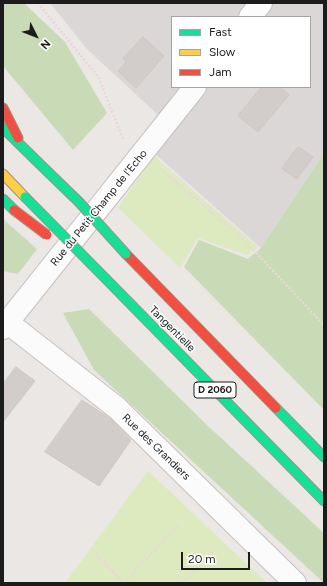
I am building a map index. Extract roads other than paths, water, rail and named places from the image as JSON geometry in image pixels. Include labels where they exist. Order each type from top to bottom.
[{"type":"main road","points":[[3,108],[23,148]]},
{"type":"main road","name":"D 2060","points":[[3,128],[23,148]]},
{"type":"main road","name":"Tangentielle","points":[[23,148],[79,202],[126,254],[324,457]]},
{"type":"main road","name":"Tangentielle","points":[[3,174],[324,501]]},
{"type":"main road","points":[[3,199],[14,210],[106,279]]},
{"type":"street","points":[[251,16],[261,3]]},
{"type":"street","name":"Rue du Petit Champ de l'Echo","points":[[5,325],[193,88]]},
{"type":"street","name":"Rue des Grandiers","points":[[5,325],[117,408],[295,583]]}]
